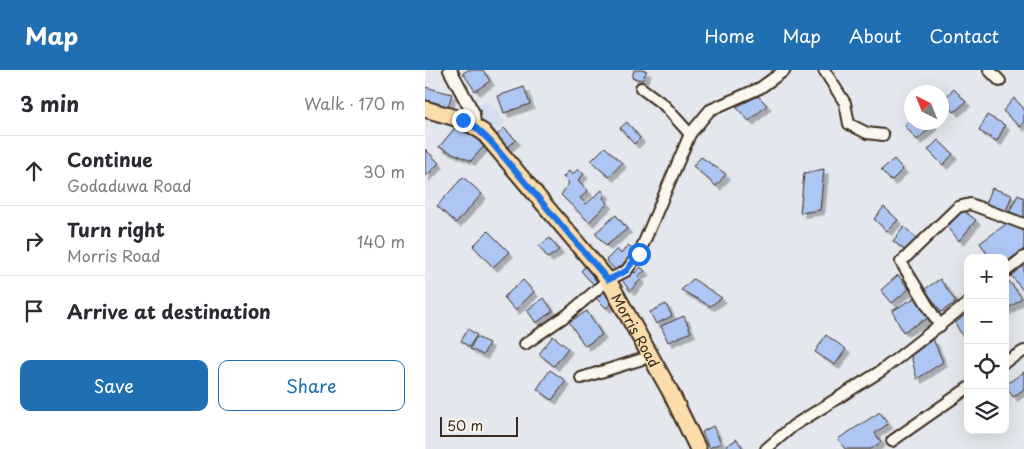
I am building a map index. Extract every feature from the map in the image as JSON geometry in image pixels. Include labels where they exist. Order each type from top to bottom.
[{"type":"main road","name":"Morris Road","points":[[425,108],[474,126],[507,160],[608,280],[649,357],[670,391],[698,449]]},
{"type":"street","points":[[450,70],[473,113],[474,126]]},
{"type":"street","points":[[525,344],[567,315],[608,280],[626,271],[639,254],[690,134],[710,110],[760,88],[785,70]]},
{"type":"street","points":[[823,70],[845,103],[849,124],[867,133],[883,135]]},
{"type":"street","points":[[989,70],[1000,80]]},
{"type":"street","points":[[641,88],[665,105],[690,134]]},
{"type":"street","points":[[941,326],[901,262],[958,207],[969,204],[1024,224]]},
{"type":"street","points":[[1009,269],[1024,257]]},
{"type":"street","points":[[766,449],[793,426],[881,371],[964,306]]},
{"type":"street","points":[[1009,360],[1024,351]]},
{"type":"street","points":[[581,378],[649,357]]},
{"type":"street","points":[[892,441],[967,389]]},
{"type":"shaded area","points":[[485,102],[492,105],[505,122],[490,141],[472,111]]},
{"type":"building","points":[[468,70],[483,70],[490,81],[475,91],[463,73]]},
{"type":"building","points":[[634,70],[647,71],[642,80],[632,78]]},
{"type":"building","points":[[425,87],[452,94],[448,107],[425,100]]},
{"type":"building","points":[[524,87],[530,104],[504,113],[498,96]]},
{"type":"building","points":[[954,89],[966,102],[954,112],[949,106],[949,94]]},
{"type":"building","points":[[758,96],[767,105],[749,121],[736,107]]},
{"type":"building","points":[[1014,98],[1024,109],[1024,122],[1020,127],[1003,111]]},
{"type":"building","points":[[987,115],[1005,125],[997,141],[979,131]]},
{"type":"building","points":[[627,122],[640,138],[634,144],[620,128]]},
{"type":"building","points":[[459,123],[485,145],[471,161],[439,147]]},
{"type":"building","points":[[504,128],[516,140],[508,147],[496,136]]},
{"type":"building","points":[[908,130],[928,130],[917,140]]},
{"type":"building","points":[[938,140],[953,154],[943,165],[928,150]]},
{"type":"building","points":[[605,147],[622,163],[609,177],[591,161]]},
{"type":"building","points":[[425,149],[439,163],[425,177]]},
{"type":"building","points":[[701,157],[726,174],[716,186],[693,166]]},
{"type":"building","points":[[894,159],[903,169],[891,181],[881,170]]},
{"type":"building","points":[[578,169],[584,174],[578,180],[588,191],[580,198],[586,204],[602,190],[605,194],[603,198],[608,203],[589,222],[561,195],[569,183],[563,177],[569,171],[572,175]]},
{"type":"building","points":[[824,169],[820,210],[800,213],[804,173]]},
{"type":"building","points":[[463,177],[482,194],[456,223],[437,206]]},
{"type":"building","points":[[992,188],[1012,195],[1006,211],[986,204]]},
{"type":"building","points":[[1018,195],[1024,198],[1024,219],[1009,212]]},
{"type":"building","points":[[884,207],[898,220],[887,231],[874,219]]},
{"type":"building","points":[[961,209],[976,220],[959,241],[948,227]]},
{"type":"building","points":[[616,215],[627,229],[606,246],[595,233]]},
{"type":"building","points":[[1009,222],[1024,231],[1024,249],[1009,260],[1009,254],[987,254],[980,243]]},
{"type":"building","points":[[904,227],[917,238],[906,251],[893,241]]},
{"type":"building","points":[[488,231],[509,252],[493,267],[473,246]]},
{"type":"building","points":[[550,238],[559,250],[548,258],[539,246]]},
{"type":"building","points":[[628,245],[635,252],[616,271],[606,260],[617,249],[621,254]]},
{"type":"building","points":[[589,262],[602,278],[594,285],[581,271]]},
{"type":"building","points":[[1024,265],[1024,292],[1011,275]]},
{"type":"building","points":[[641,267],[645,271],[638,276],[641,279],[630,291],[622,280],[632,271],[635,273]]},
{"type":"building","points":[[898,275],[909,289],[892,303],[881,290]]},
{"type":"building","points":[[693,279],[722,298],[710,306],[681,290]]},
{"type":"building","points":[[940,279],[956,302],[941,312],[925,289]]},
{"type":"building","points":[[523,280],[534,292],[515,310],[504,297]]},
{"type":"building","points":[[1009,281],[1022,298],[1009,308]]},
{"type":"building","points":[[607,286],[615,301],[606,308],[596,298]]},
{"type":"building","points":[[916,297],[928,318],[903,332],[892,311]]},
{"type":"building","points":[[544,298],[553,311],[536,323],[527,310]]},
{"type":"building","points":[[666,304],[672,316],[656,324],[650,312]]},
{"type":"building","points":[[587,311],[602,335],[585,346],[569,322]]},
{"type":"building","points":[[684,316],[691,332],[668,342],[661,326]]},
{"type":"building","points":[[964,316],[964,339],[955,323]]},
{"type":"building","points":[[468,329],[477,335],[469,347],[461,341]]},
{"type":"building","points":[[826,335],[846,349],[835,365],[815,352]]},
{"type":"building","points":[[553,336],[568,348],[554,366],[539,354]]},
{"type":"building","points":[[476,337],[489,343],[483,355],[470,349]]},
{"type":"building","points":[[933,339],[943,362],[917,379],[911,356]]},
{"type":"building","points":[[550,370],[566,381],[552,400],[537,389]]},
{"type":"building","points":[[1024,372],[1024,389],[1013,397],[1009,391],[1009,382]]},
{"type":"building","points":[[880,412],[888,424],[875,433],[881,442],[871,449],[845,449],[838,439]]},
{"type":"building","points":[[713,426],[721,443],[709,448],[702,432]]},
{"type":"building","points":[[737,439],[743,449],[727,449],[726,446]]},
{"type":"route","points":[[463,120],[483,132],[608,280],[626,271],[639,254]]}]
